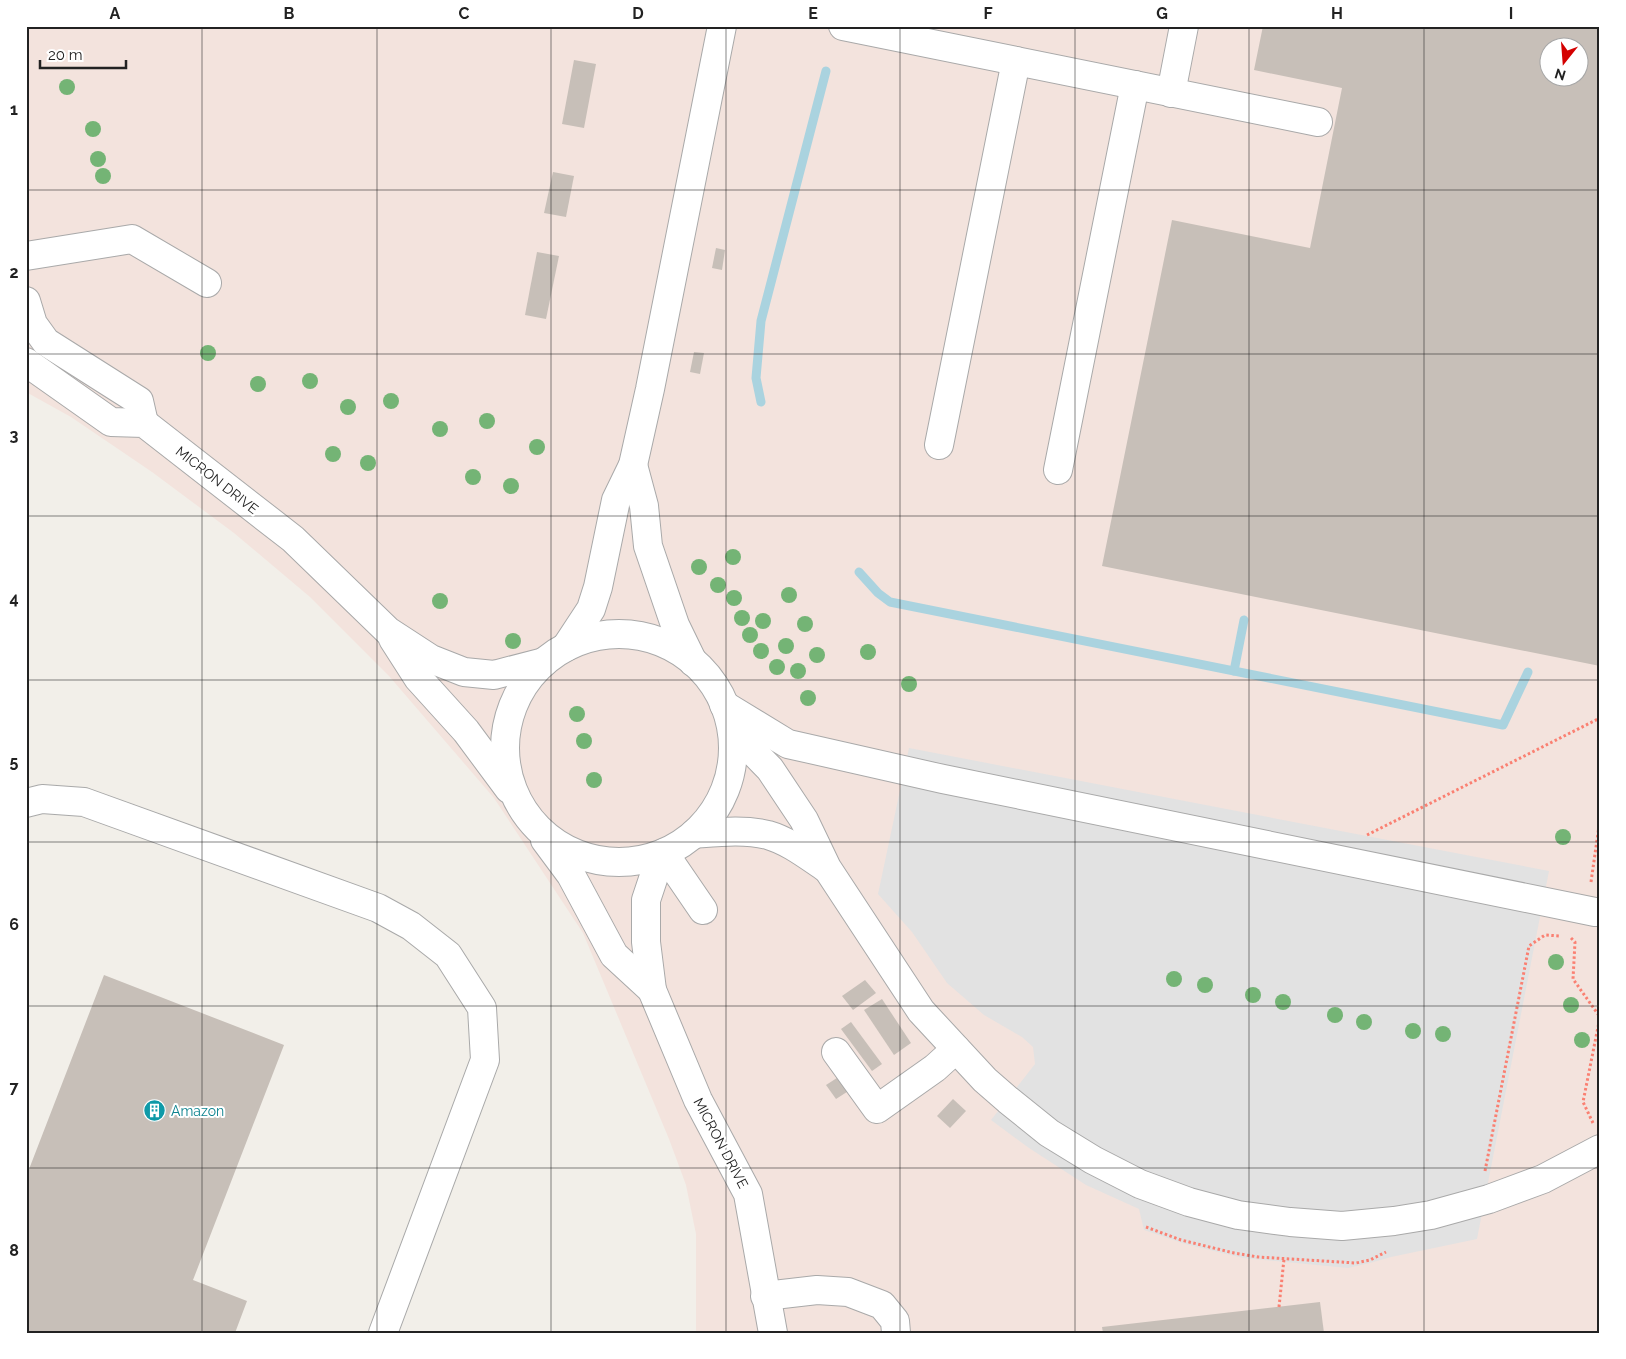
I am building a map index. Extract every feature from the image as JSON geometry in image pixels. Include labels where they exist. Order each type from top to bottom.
[{"type":"lane","points":[[518,802],[508,773],[505,743],[511,712],[524,685],[555,655],[591,609],[598,587],[616,500],[633,465],[650,389],[722,26]]},
{"type":"lane","points":[[843,26],[1318,122]]},
{"type":"lane","points":[[1171,93],[1184,26]]},
{"type":"lane","points":[[939,445],[1016,61]]},
{"type":"lane","points":[[1058,470],[1135,85]]},
{"type":"lane","points":[[26,256],[132,239],[207,283]]},
{"type":"lane","points":[[26,301],[33,324],[46,342],[139,401],[144,423],[111,422],[26,362]]},
{"type":"lane","name":"MICRON DRIVE","points":[[144,423],[293,540],[388,631],[431,658],[464,672],[494,675],[555,655],[587,639],[610,635],[654,640],[668,646],[693,662]]},
{"type":"lane","points":[[633,465],[644,506],[648,546],[675,625],[693,662],[711,682],[728,717],[770,769],[804,820],[828,868],[921,1011],[985,1080],[1049,1133],[1140,1184],[1189,1202],[1238,1215],[1342,1226],[1394,1221],[1446,1212],[1489,1199],[1543,1179],[1598,1138]]},
{"type":"lane","name":"MICRON DRIVE","points":[[388,631],[418,678],[466,731],[570,875],[614,954],[652,990]]},
{"type":"lane","points":[[535,826],[556,844],[582,856],[609,862],[637,861],[664,853],[694,834],[711,817],[722,798],[730,776],[733,753],[728,717]]},
{"type":"lane","points":[[728,717],[788,744],[960,782],[1600,912]]},
{"type":"lane","points":[[26,803],[42,798],[84,802],[378,908],[411,926],[448,955],[482,1008],[485,1060],[383,1333]]},
{"type":"lane","points":[[694,834],[738,831],[769,836],[791,845],[828,868]]},
{"type":"lane","points":[[664,853],[703,910]]},
{"type":"lane","name":"MICRON DRIVE","points":[[664,853],[646,900],[646,942],[652,990],[698,1100],[748,1194],[772,1333]]},
{"type":"lane","points":[[836,1052],[877,1109],[935,1068],[956,1049]]},
{"type":"lane","points":[[765,1296],[817,1290],[848,1292],[882,1304],[895,1321],[896,1333]]},
{"type":"path","points":[[1364,837],[1600,718]]},
{"type":"path","points":[[1591,885],[1600,819]]},
{"type":"path","points":[[1489,1199],[1484,1174],[1529,946],[1545,935],[1562,936]]},
{"type":"path","points":[[1570,936],[1575,942],[1573,979],[1600,1017],[1583,1102],[1598,1138]]},
{"type":"path","points":[[1279,1307],[1284,1258]]},
{"type":"shaded area","points":[[26,26],[1600,26],[1600,1333],[696,1333],[696,1234],[686,1185],[669,1139],[583,933],[494,798],[389,676],[310,597],[234,533],[152,472],[71,417],[26,392]]},
{"type":"shaded area","points":[[909,748],[1549,871],[1477,1239],[1348,1268],[1243,1258],[1185,1244],[1144,1230],[1139,1209],[1086,1185],[1029,1148],[991,1120],[1035,1064],[1033,1047],[1022,1037],[984,1015],[947,983],[912,932],[878,894]]},
{"type":"building","points":[[1263,26],[1600,26],[1600,666],[1102,566],[1172,220],[1310,248],[1342,88],[1254,70]]},
{"type":"building","points":[[574,60],[596,64],[584,128],[562,124]]},
{"type":"building","points":[[553,172],[574,176],[566,217],[544,213]]},
{"type":"building","points":[[716,248],[725,250],[722,270],[712,268]]},
{"type":"building","points":[[537,252],[559,256],[546,319],[525,315]]},
{"type":"building","points":[[694,352],[704,353],[700,374],[690,372]]},
{"type":"building","name":"Amazon","points":[[104,975],[284,1045],[193,1280],[247,1301],[235,1333],[26,1333],[26,1177]]},
{"type":"building","points":[[865,980],[876,993],[853,1010],[842,996]]},
{"type":"building","points":[[882,999],[911,1043],[894,1055],[864,1010]]},
{"type":"building","points":[[851,1022],[882,1064],[872,1071],[841,1029]]},
{"type":"building","points":[[840,1076],[850,1090],[836,1099],[826,1085]]},
{"type":"building","points":[[953,1099],[966,1111],[950,1128],[937,1116]]},
{"type":"building","points":[[1320,1302],[1324,1333],[1103,1333],[1102,1327]]},
{"type":"waterway","points":[[761,402],[756,378],[761,321],[826,71]]},
{"type":"waterway","points":[[859,572],[878,593],[890,602],[1503,725],[1528,672]]},
{"type":"waterway","points":[[1234,671],[1244,620]]},
{"type":"place","name":"Amazon","points":[[155,1111]]}]
